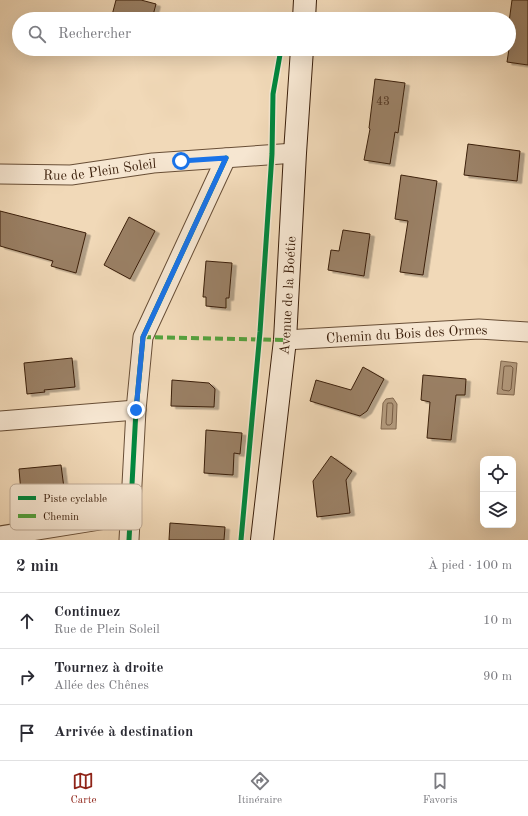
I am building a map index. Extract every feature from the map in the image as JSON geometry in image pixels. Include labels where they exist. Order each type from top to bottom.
[{"type":"main road","points":[[304,12],[305,0]]},
{"type":"main road","name":"Avenue de la Boétie","points":[[262,540],[285,340],[302,56]]},
{"type":"street","name":"Rue de Plein Soleil","points":[[0,174],[71,175],[153,163],[295,153]]},
{"type":"street","points":[[132,484],[136,410],[143,337],[226,158]]},
{"type":"street","name":"Chemin du Bois des Ormes","points":[[285,340],[479,329],[528,332]]},
{"type":"street","points":[[0,421],[136,410]]},
{"type":"street","points":[[0,536],[37,530]]},
{"type":"street","points":[[129,540],[130,530]]},
{"type":"water","points":[[501,361],[517,363],[514,395],[497,394]]},
{"type":"water","points":[[393,398],[397,404],[396,429],[381,429],[383,403],[386,399]]},
{"type":"building","points":[[116,0],[141,0],[156,4],[154,12],[113,12]]},
{"type":"building","points":[[512,0],[528,0],[528,65],[507,62],[508,56],[516,56],[516,12],[510,12]]},
{"type":"building","points":[[375,79],[405,83],[398,133],[395,132],[390,164],[364,160],[370,129]]},
{"type":"building","points":[[468,144],[520,151],[517,181],[464,175]]},
{"type":"building","points":[[401,175],[437,181],[423,275],[400,272],[408,221],[395,219]]},
{"type":"building","points":[[0,211],[86,233],[76,273],[51,266],[53,261],[0,246]]},
{"type":"building","points":[[129,217],[155,231],[130,279],[104,265]]},
{"type":"building","points":[[343,230],[370,234],[364,276],[328,270],[331,250],[339,251]]},
{"type":"building","points":[[206,261],[232,263],[229,298],[226,298],[226,308],[206,306],[206,297],[203,297]]},
{"type":"building","points":[[72,358],[75,387],[44,390],[45,392],[27,394],[24,363]]},
{"type":"building","points":[[363,367],[384,379],[367,411],[360,416],[310,401],[316,380],[351,390]]},
{"type":"building","points":[[423,375],[466,379],[465,395],[456,395],[451,440],[427,438],[430,402],[421,400]]},
{"type":"building","points":[[172,380],[209,383],[215,389],[214,407],[171,406]]},
{"type":"building","points":[[206,430],[242,433],[240,454],[234,453],[233,475],[204,473]]},
{"type":"building","points":[[331,456],[352,471],[346,480],[350,513],[317,517],[313,481]]},
{"type":"building","points":[[61,465],[63,484],[20,484],[19,469]]},
{"type":"building","points":[[170,523],[225,527],[224,540],[169,540]]},
{"type":"marked path","points":[[143,337],[285,340]]},
{"type":"cycle path","points":[[241,540],[260,332],[272,154],[273,94],[280,56]]},
{"type":"cycle path","points":[[132,484],[136,410],[143,337],[226,158]]},
{"type":"cycle path","points":[[129,540],[130,530]]},
{"type":"route","points":[[136,410],[143,337],[226,158],[181,161]]}]
